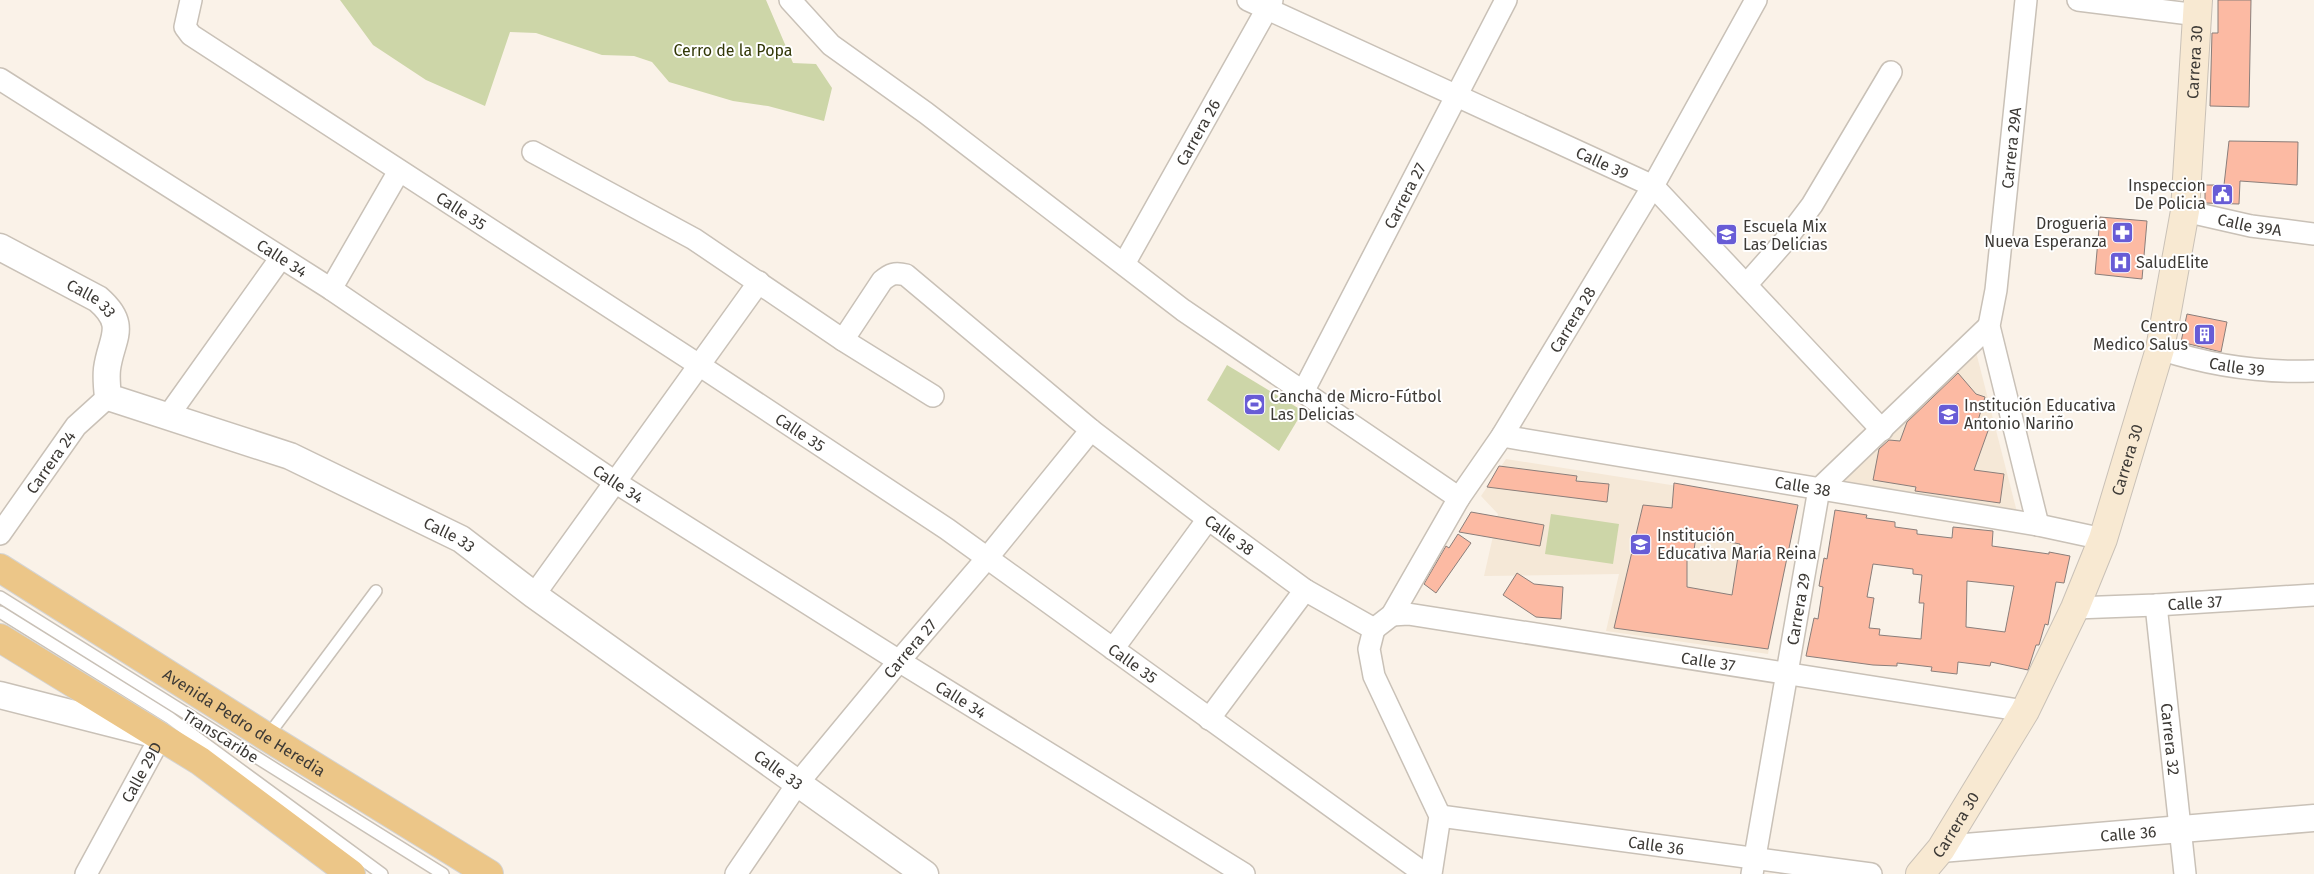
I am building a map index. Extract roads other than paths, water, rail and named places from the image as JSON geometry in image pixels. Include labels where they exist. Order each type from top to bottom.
[{"type":"highway","name":"Avenida Pedro de Heredia","points":[[0,568],[267,737],[489,874]]},
{"type":"highway","points":[[0,638],[161,736],[206,766],[351,874]]},
{"type":"main road","name":"Carrera 30","points":[[1920,874],[1941,849],[2025,711],[2075,608],[2103,538],[2160,349],[2185,211],[2198,8]]},
{"type":"street","name":"Calle 35","points":[[191,0],[185,28],[190,35],[700,365],[988,558],[1425,874]]},
{"type":"street","points":[[790,0],[832,45],[926,113],[1183,310],[1458,498]]},
{"type":"street","name":"Calle 39","points":[[1248,0],[1270,5],[1456,96],[1653,186],[1882,430]]},
{"type":"street","name":"Carrera 27","points":[[1303,392],[1506,0]]},
{"type":"street","name":"Carrera 28","points":[[1374,629],[1392,615],[1458,498],[1502,436],[1653,186],[1756,0]]},
{"type":"street","name":"Carrera 29A","points":[[1989,326],[1996,290],[2026,0]]},
{"type":"street","points":[[2078,0],[2198,8]]},
{"type":"street","name":"Carrera 26","points":[[1124,264],[1270,5]]},
{"type":"street","points":[[1746,285],[1784,242],[1812,205],[1891,72]]},
{"type":"street","name":"Calle 34","points":[[0,79],[331,290],[615,482],[899,661],[1244,874]]},
{"type":"street","points":[[533,152],[694,239],[843,340],[932,396]]},
{"type":"street","points":[[331,290],[399,171]]},
{"type":"street","name":"Calle 39A","points":[[2185,211],[2250,226],[2314,234]]},
{"type":"street","name":"Calle 33","points":[[0,247],[98,299],[108,308],[116,329],[116,339],[107,371],[108,396],[290,456],[462,539],[534,595],[925,874]]},
{"type":"street","points":[[168,416],[280,258]]},
{"type":"street","name":"Calle 38","points":[[843,340],[882,281],[889,275],[897,272],[906,275],[1091,430],[1208,519],[1306,590],[1374,629]]},
{"type":"street","points":[[534,595],[759,282]]},
{"type":"street","points":[[1819,489],[1989,326]]},
{"type":"street","points":[[1989,326],[2038,525]]},
{"type":"street","name":"Calle 39","points":[[2160,349],[2231,366],[2290,372],[2314,370]]},
{"type":"street","name":"Carrera 24","points":[[0,534],[76,426],[108,396]]},
{"type":"street","name":"Carrera 27","points":[[736,874],[798,783],[899,661],[988,558],[1091,430]]},
{"type":"street","name":"Calle 38","points":[[1502,436],[2038,525],[2103,538]]},
{"type":"street","name":"Carrera 29","points":[[1754,866],[1819,489]]},
{"type":"street","points":[[1113,649],[1208,519]]},
{"type":"street","points":[[1209,719],[1306,590]]},
{"type":"street","name":"Calle 37","points":[[2075,608],[2314,595]]},
{"type":"street","name":"Carrera 32","points":[[2156,605],[2185,874]]},
{"type":"street","name":"Calle 37","points":[[1392,615],[1408,614],[2025,711]]},
{"type":"street","points":[[1374,629],[1369,649],[1374,676],[1440,816],[1432,874]]},
{"type":"street","name":"Calle 29D","points":[[0,695],[161,736],[86,874]]},
{"type":"street","name":"Calle 36","points":[[1440,816],[1754,866],[1872,874]]},
{"type":"street","name":"Calle 36","points":[[1941,849],[2314,818]]},
{"type":"lane","points":[[267,737],[376,591]]},
{"type":"lane","name":"TransCaribe","points":[[0,597],[443,874]]},
{"type":"lane","name":"TransCaribe","points":[[0,612],[170,718],[382,874]]},
{"type":"place","name":"Inspeccion De Policia","points":[[2222,194]]},
{"type":"place","name":"Drogueria Nueva Esperanza","points":[[2123,232]]},
{"type":"place","name":"Escuela Mix Las Delicias","points":[[1727,235]]},
{"type":"place","name":"SaludElite","points":[[2120,262]]},
{"type":"place","name":"Centro Medico Salus","points":[[2204,335]]},
{"type":"place","name":"Cancha de Micro-Fútbol Las Delicias","points":[[1254,405]]},
{"type":"place","name":"Institución Educativa Antonio Nariño","points":[[1948,414]]},
{"type":"place","name":"Institución Educativa María Reina","points":[[1641,544]]},
{"type":"park label","name":"Cerro de la Popa","points":[[733,50]]}]
